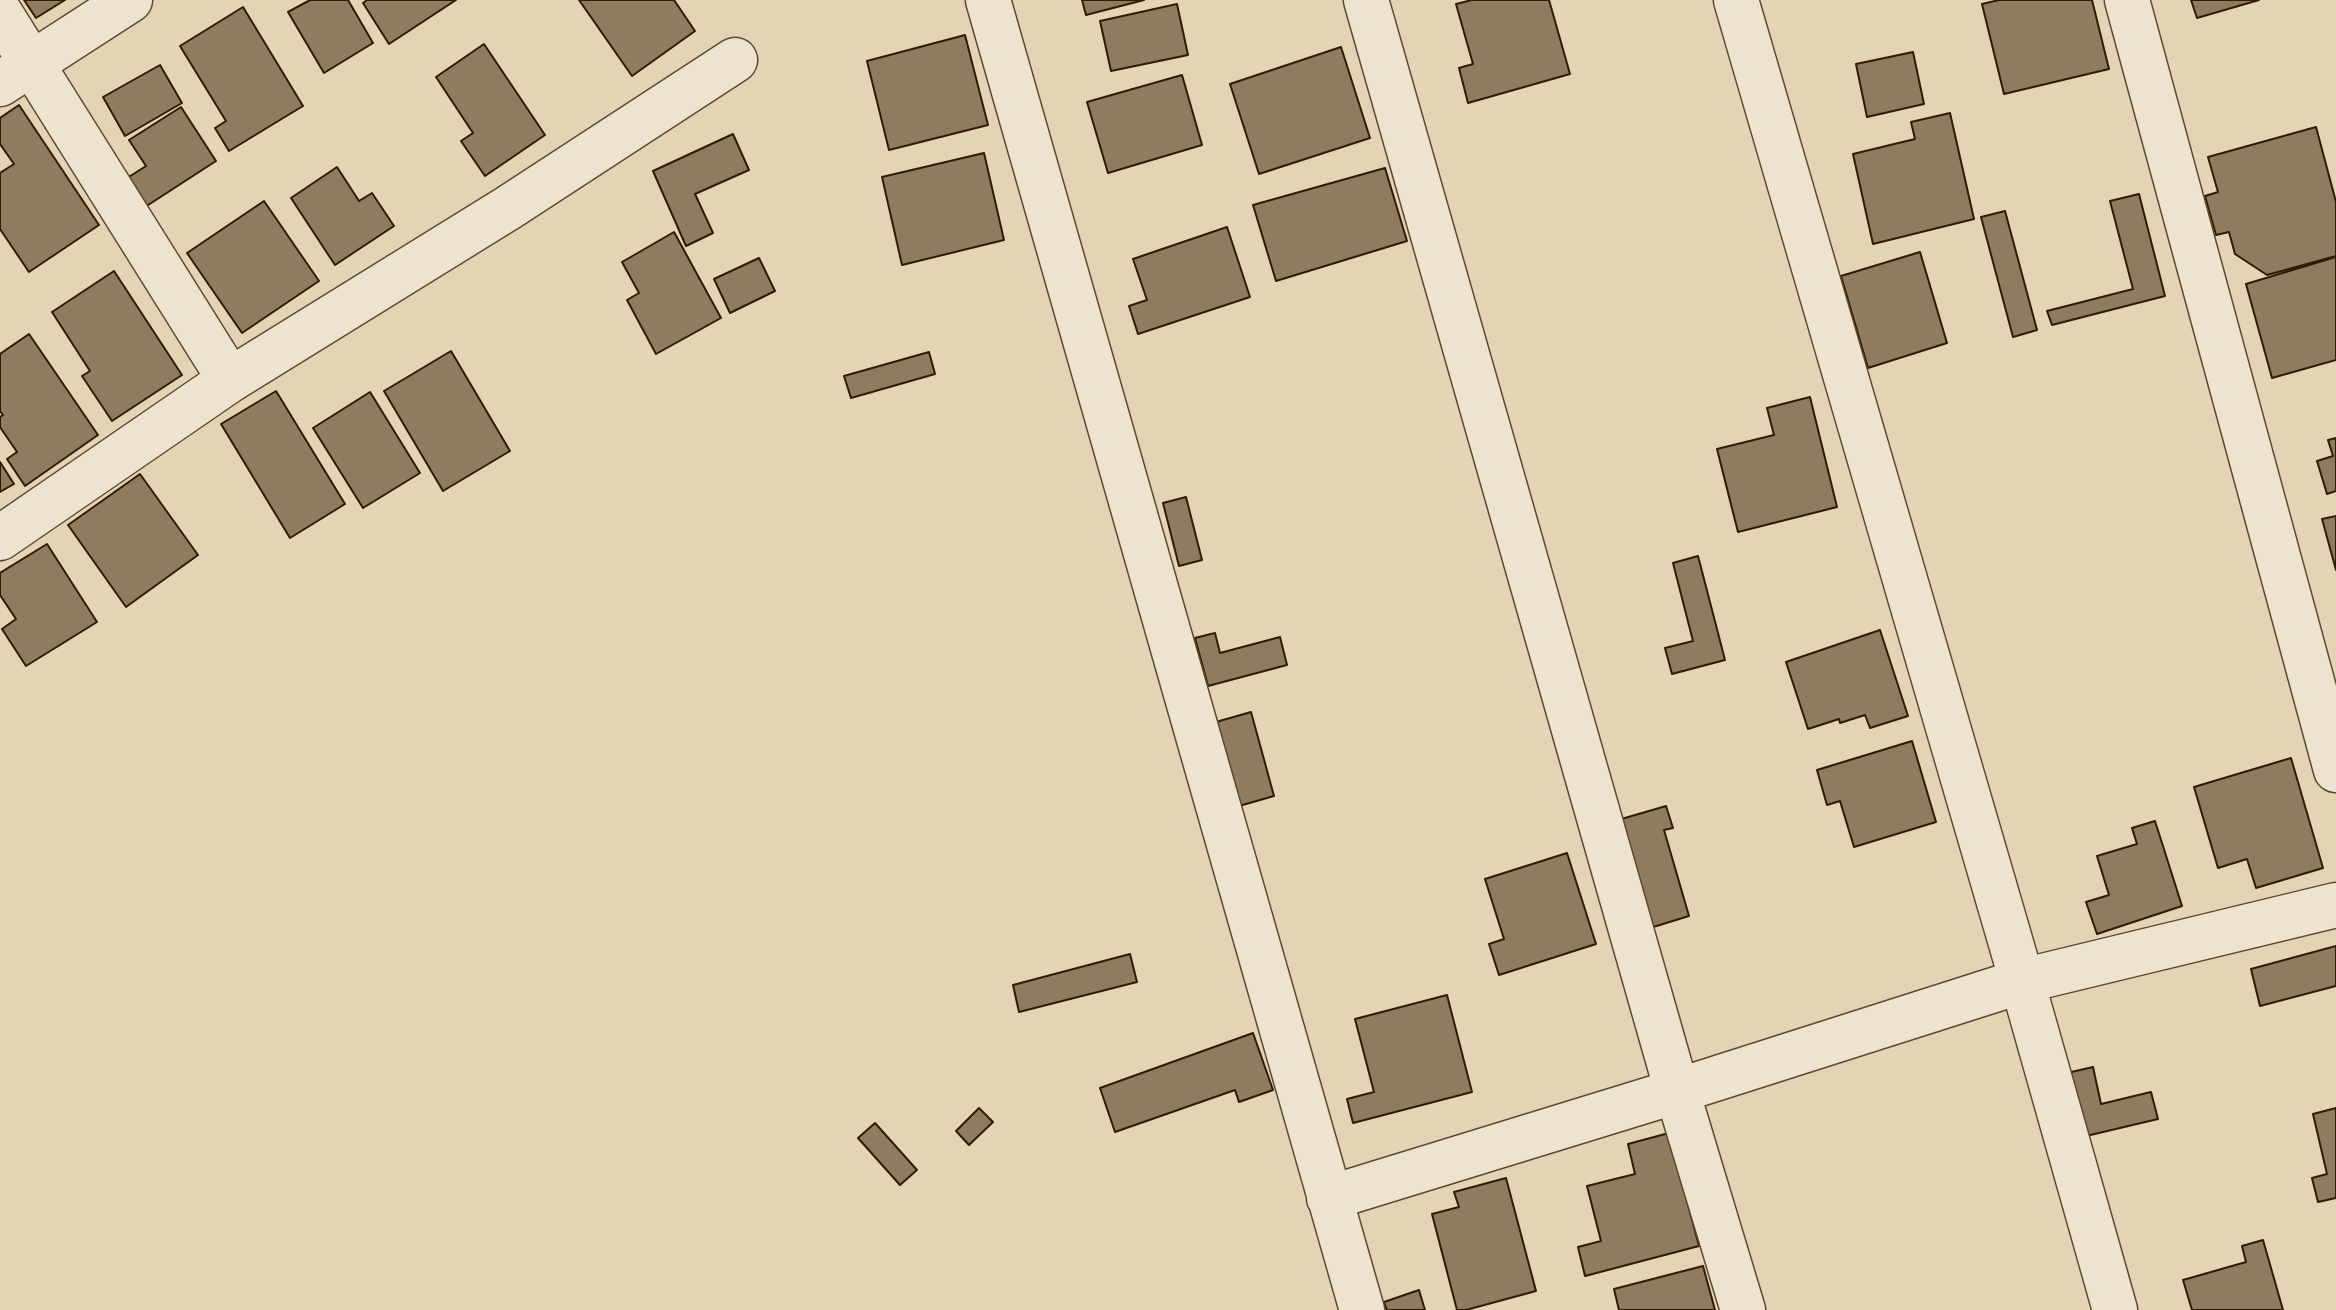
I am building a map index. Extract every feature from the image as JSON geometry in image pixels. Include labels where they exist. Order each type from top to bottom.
[{"type":"street","points":[[16,74],[130,0]]},
{"type":"street","points":[[988,0],[1362,1310]]},
{"type":"street","points":[[1366,0],[1677,1091],[1743,1310]]},
{"type":"street","points":[[1736,0],[2115,1310]]},
{"type":"street","points":[[2127,0],[2336,770]]},
{"type":"street","points":[[0,13],[16,74],[230,380]]},
{"type":"street","points":[[0,538],[230,380],[508,208],[735,60]]},
{"type":"street","points":[[1329,1198],[2022,981],[2336,905]]},
{"type":"building","points":[[24,0],[65,0],[36,18]]},
{"type":"building","points":[[310,0],[348,0],[373,43],[324,73],[288,12]]},
{"type":"building","points":[[367,0],[456,0],[389,44],[363,3]]},
{"type":"building","points":[[579,0],[674,0],[695,31],[632,76]]},
{"type":"building","points":[[1082,0],[1144,0],[1086,15]]},
{"type":"building","points":[[1472,0],[1549,0],[1570,74],[1468,103],[1459,68],[1473,64],[1456,4]]},
{"type":"building","points":[[1999,0],[2092,0],[2109,69],[2004,94],[1982,4]]},
{"type":"building","points":[[2191,0],[2259,0],[2197,18]]},
{"type":"building","points":[[1177,4],[1188,55],[1111,71],[1100,21]]},
{"type":"building","points":[[243,7],[303,106],[229,151],[215,128],[226,121],[180,46]]},
{"type":"building","points":[[965,35],[988,125],[889,150],[867,61]]},
{"type":"building","points":[[484,44],[545,135],[485,176],[461,141],[473,133],[436,77]]},
{"type":"building","points":[[1341,47],[1370,138],[1259,174],[1230,84]]},
{"type":"building","points":[[1913,52],[1924,104],[1867,117],[1856,64]]},
{"type":"building","points":[[160,65],[182,103],[125,136],[103,97]]},
{"type":"building","points":[[1182,75],[1202,145],[1108,173],[1087,102]]},
{"type":"building","points":[[19,105],[99,225],[29,272],[0,229],[0,173],[14,164],[0,144],[0,118]]},
{"type":"building","points":[[181,107],[216,161],[142,209],[124,180],[146,166],[129,140]]},
{"type":"building","points":[[1950,113],[1974,219],[1873,244],[1853,154],[1915,139],[1911,122]]},
{"type":"building","points":[[2316,127],[2336,202],[2336,256],[2267,275],[2235,254],[2229,232],[2216,235],[2205,196],[2218,192],[2208,157]]},
{"type":"building","points":[[733,134],[749,170],[695,194],[713,233],[686,246],[653,171]]},
{"type":"building","points":[[984,153],[1004,240],[902,265],[882,177]]},
{"type":"building","points":[[337,167],[359,201],[372,193],[394,226],[335,265],[291,198]]},
{"type":"building","points":[[1385,168],[1407,241],[1276,281],[1253,205]]},
{"type":"building","points":[[2139,194],[2165,296],[2052,325],[2047,311],[2133,289],[2110,201]]},
{"type":"building","points":[[264,201],[319,281],[242,333],[187,253]]},
{"type":"building","points":[[2005,211],[2037,330],[2013,337],[1981,217]]},
{"type":"building","points":[[1227,227],[1250,297],[1138,334],[1129,306],[1147,300],[1133,259]]},
{"type":"building","points":[[674,232],[721,318],[656,354],[627,300],[639,293],[622,262]]},
{"type":"building","points":[[1920,252],[1947,343],[1868,368],[1841,276]]},
{"type":"building","points":[[2336,257],[2336,360],[2272,378],[2246,284]]},
{"type":"building","points":[[759,258],[775,291],[730,313],[714,279]]},
{"type":"building","points":[[114,271],[182,375],[112,421],[82,376],[90,371],[52,312]]},
{"type":"building","points":[[29,334],[98,435],[25,486],[7,459],[17,452],[0,427],[0,417],[3,415],[0,411],[0,354]]},
{"type":"building","points":[[451,351],[510,451],[443,491],[384,391]]},
{"type":"building","points":[[929,352],[935,374],[851,398],[844,376]]},
{"type":"building","points":[[276,391],[345,504],[290,538],[221,424]]},
{"type":"building","points":[[370,392],[420,473],[363,508],[313,428]]},
{"type":"building","points":[[1810,397],[1837,507],[1738,532],[1717,449],[1774,435],[1767,408]]},
{"type":"building","points":[[2336,438],[2336,491],[2327,494],[2317,461],[2333,456],[2328,440]]},
{"type":"building","points":[[0,462],[14,484],[0,492]]},
{"type":"building","points":[[140,474],[198,555],[126,607],[68,525]]},
{"type":"building","points":[[1186,497],[1202,560],[1179,566],[1163,503]]},
{"type":"building","points":[[2336,516],[2336,570],[2322,519]]},
{"type":"building","points":[[47,544],[97,622],[26,666],[2,629],[16,619],[0,595],[0,573]]},
{"type":"building","points":[[1698,556],[1725,660],[1672,674],[1665,648],[1693,641],[1673,563]]},
{"type":"building","points":[[1880,630],[1908,716],[1870,728],[1865,715],[1808,729],[1786,662]]},
{"type":"building","points":[[1215,633],[1220,653],[1280,637],[1287,665],[1208,686],[1195,638]]},
{"type":"building","points":[[1251,712],[1274,796],[1239,806],[1216,722]]},
{"type":"building","points":[[1912,741],[1936,822],[1854,847],[1840,801],[1827,805],[1817,770]]},
{"type":"building","points":[[2291,758],[2323,868],[2256,888],[2247,859],[2218,868],[2194,787]]},
{"type":"building","points":[[1666,806],[1673,828],[1664,830],[1689,916],[1650,928],[1618,820]]},
{"type":"building","points":[[2155,821],[2182,906],[2097,934],[2086,902],[2109,895],[2097,856],[2137,844],[2132,828]]},
{"type":"building","points":[[1567,853],[1596,944],[1499,975],[1489,944],[1504,939],[1485,879]]},
{"type":"building","points":[[2336,946],[2336,986],[2260,1006],[2251,969]]},
{"type":"building","points":[[1130,954],[1137,982],[1019,1012],[1013,985]]},
{"type":"building","points":[[1447,995],[1472,1092],[1353,1123],[1347,1099],[1374,1092],[1355,1019]]},
{"type":"building","points":[[1253,1033],[1273,1090],[1239,1102],[1235,1090],[1115,1132],[1100,1088]]},
{"type":"building","points":[[2093,1067],[2101,1104],[2151,1092],[2158,1119],[2082,1137],[2067,1073]]},
{"type":"building","points":[[979,1108],[993,1122],[969,1145],[956,1131]]},
{"type":"building","points":[[2336,1108],[2336,1198],[2318,1202],[2312,1178],[2327,1174],[2313,1114]]},
{"type":"building","points":[[875,1123],[917,1170],[900,1185],[858,1138]]},
{"type":"building","points":[[1669,1133],[1699,1246],[1585,1276],[1578,1247],[1601,1241],[1587,1186],[1635,1174],[1628,1144]]},
{"type":"building","points":[[1506,1178],[1536,1291],[1457,1310],[1432,1214],[1459,1207],[1454,1192]]},
{"type":"building","points":[[2263,1240],[2283,1310],[2192,1310],[2183,1280],[2246,1262],[2242,1246]]},
{"type":"building","points":[[1703,1266],[1715,1310],[1619,1310],[1614,1289]]},
{"type":"building","points":[[1419,1290],[1425,1310],[1387,1310],[1384,1302]]}]
